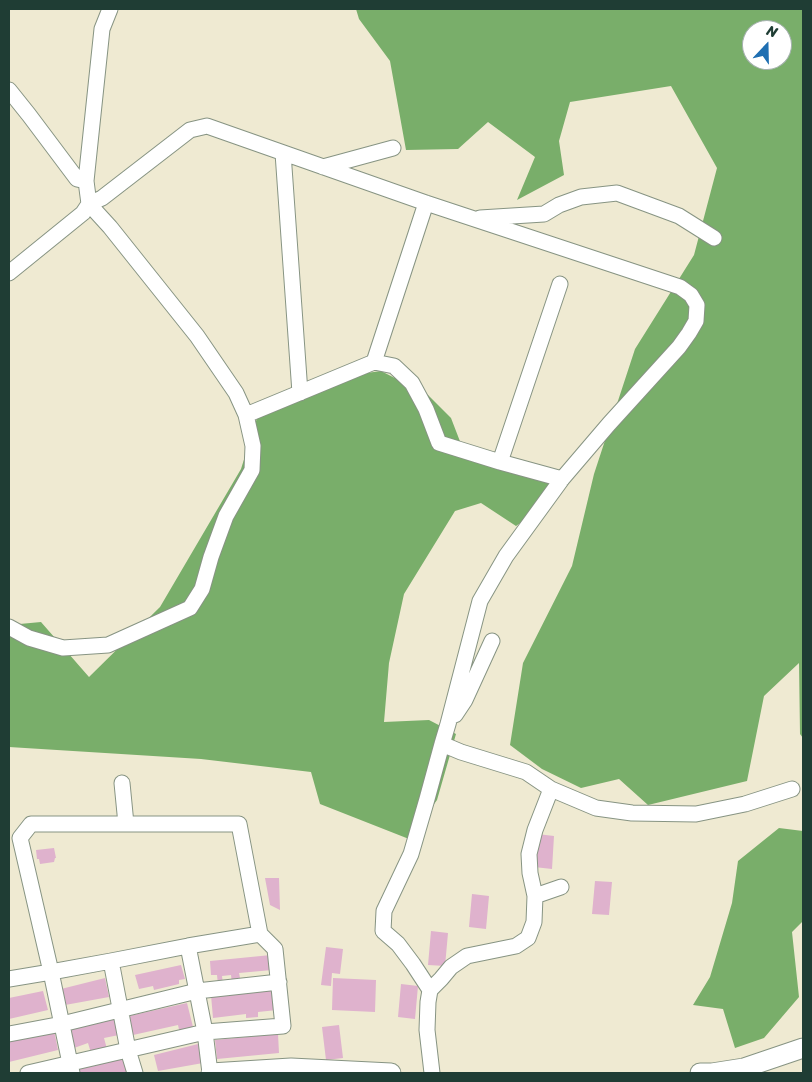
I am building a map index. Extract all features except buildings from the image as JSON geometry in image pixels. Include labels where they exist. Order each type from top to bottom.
[{"type":"street","points":[[9,627],[29,638],[63,648],[108,645],[190,608],[202,589],[226,516],[252,470],[253,446],[246,415],[236,393],[197,336],[110,227],[89,204],[86,181],[102,29],[110,9]]},
{"type":"street","points":[[9,90],[77,179],[86,181]]},
{"type":"street","points":[[9,273],[83,214],[89,204],[102,198],[190,130],[207,126],[472,219],[680,287],[691,295],[697,305],[696,321],[680,347],[609,424],[562,479],[506,556],[480,601],[411,854],[384,911],[383,931],[398,944],[430,990]]},
{"type":"street","points":[[323,167],[393,148]]},
{"type":"street","points":[[283,153],[300,393]]},
{"type":"street","points":[[472,219],[544,214],[559,205],[581,197],[618,193],[679,216],[714,238]]},
{"type":"street","points":[[374,362],[426,203]]},
{"type":"street","points":[[500,462],[560,284]]},
{"type":"street","points":[[246,415],[374,362],[394,366],[412,383],[426,409],[439,443],[562,479]]},
{"type":"street","points":[[448,724],[465,700],[492,641]]},
{"type":"street","points":[[442,744],[461,752],[526,772],[551,789],[596,808],[632,813],[696,814],[745,804],[792,789]]},
{"type":"street","points":[[122,784],[126,824]]},
{"type":"street","points":[[432,1073],[428,1030],[430,990],[451,967],[467,956],[516,946],[528,938],[534,922],[536,896],[530,874],[529,854],[535,830],[551,789]]},
{"type":"street","points":[[28,1073],[71,1068],[128,1050],[205,1032],[283,1026],[275,949],[260,934],[239,824],[31,824],[20,838],[71,1068]]},
{"type":"street","points":[[536,896],[561,888]]},
{"type":"street","points":[[9,979],[260,934]]},
{"type":"street","points":[[188,946],[205,1032],[210,1073],[291,1068],[391,1073]]},
{"type":"street","points":[[111,960],[128,1050],[135,1073]]},
{"type":"street","points":[[9,1034],[62,1024],[197,991],[279,982]]},
{"type":"street","points":[[700,1073],[744,1068],[803,1048]]},
{"type":"green space","points":[[356,9],[803,9],[803,738],[800,734],[799,663],[764,696],[747,781],[648,805],[619,779],[581,788],[542,769],[510,745],[523,663],[572,566],[594,474],[635,349],[694,255],[717,168],[671,86],[570,102],[559,141],[564,175],[517,200],[535,157],[488,122],[458,149],[406,150],[390,61],[359,19]]},
{"type":"green space","points":[[381,371],[428,395],[451,418],[466,457],[555,481],[537,511],[516,526],[481,503],[455,511],[404,594],[389,663],[384,722],[429,720],[456,734],[437,800],[409,839],[320,804],[311,772],[201,759],[9,747],[9,625],[41,622],[89,677],[160,607],[241,469],[257,418],[310,381]]},
{"type":"green space","points":[[779,828],[803,831],[803,921],[792,932],[799,997],[764,1038],[735,1048],[723,1009],[693,1005],[710,977],[732,903],[738,861]]}]
